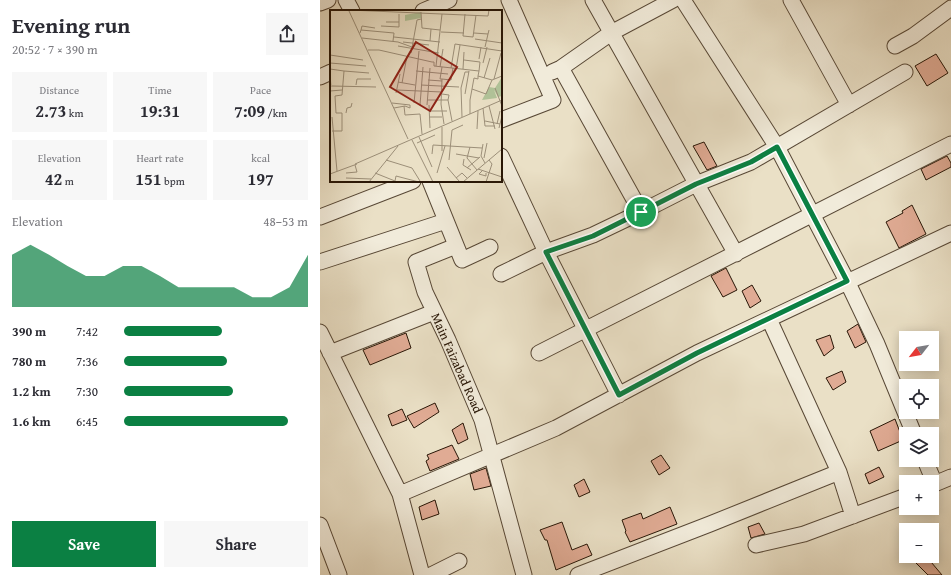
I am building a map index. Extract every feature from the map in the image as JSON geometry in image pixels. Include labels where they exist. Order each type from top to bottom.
[{"type":"street","points":[[320,3],[328,0]]},
{"type":"street","points":[[346,0],[351,10]]},
{"type":"street","points":[[425,10],[449,0]]},
{"type":"street","points":[[502,120],[552,100],[509,0]]},
{"type":"street","points":[[593,0],[736,254]]},
{"type":"street","points":[[542,76],[561,68],[611,33],[673,0]]},
{"type":"street","points":[[683,0],[777,147],[847,281],[877,344],[911,427]]},
{"type":"street","points":[[791,0],[849,105]]},
{"type":"street","points":[[895,46],[913,36],[948,6]]},
{"type":"street","points":[[561,68],[641,212]]},
{"type":"street","points":[[320,77],[330,72]]},
{"type":"street","points":[[501,274],[546,252],[593,236],[696,184],[751,162],[905,72]]},
{"type":"street","points":[[539,353],[951,144]]},
{"type":"street","points":[[502,158],[546,252],[619,395]]},
{"type":"street","points":[[320,217],[410,182]]},
{"type":"street","points":[[430,182],[462,260],[490,247]]},
{"type":"street","points":[[320,262],[446,221]]},
{"type":"street","points":[[400,494],[556,428],[697,353],[951,233]]},
{"type":"street","name":"Main Faizabad Road","points":[[456,246],[416,262],[425,292],[482,420],[524,575]]},
{"type":"street","points":[[330,353],[434,312]]},
{"type":"street","points":[[769,319],[839,472],[853,516]]},
{"type":"street","points":[[320,332],[400,494],[422,575]]},
{"type":"street","points":[[578,575],[839,472]]},
{"type":"street","points":[[939,482],[951,477]]},
{"type":"street","points":[[756,545],[804,534],[899,499]]},
{"type":"street","points":[[320,525],[340,575]]},
{"type":"street","points":[[431,575],[459,561]]},
{"type":"building","points":[[936,54],[948,73],[927,86],[915,66]]},
{"type":"building","points":[[704,142],[717,166],[707,170],[693,146]]},
{"type":"building","points":[[947,156],[951,163],[951,167],[926,180],[921,169]]},
{"type":"building","points":[[912,205],[926,234],[899,248],[886,222],[903,213],[902,211]]},
{"type":"building","points":[[726,268],[737,290],[723,297],[711,276]]},
{"type":"building","points":[[752,285],[761,301],[750,308],[742,291]]},
{"type":"building","points":[[858,324],[866,342],[855,348],[847,331]]},
{"type":"building","points":[[406,333],[411,348],[370,365],[363,350]]},
{"type":"building","points":[[830,335],[834,348],[824,356],[816,340]]},
{"type":"building","points":[[842,371],[846,382],[833,390],[826,378]]},
{"type":"building","points":[[435,403],[439,412],[414,428],[407,416]]},
{"type":"building","points":[[402,409],[407,420],[392,426],[388,415]]},
{"type":"building","points":[[895,419],[899,430],[899,442],[878,451],[870,431]]},
{"type":"building","points":[[463,423],[468,439],[458,444],[452,430]]},
{"type":"building","points":[[452,445],[459,459],[430,471],[426,461],[429,459],[427,455]]},
{"type":"building","points":[[661,455],[670,468],[659,475],[651,461]]},
{"type":"building","points":[[879,467],[884,477],[869,484],[865,474]]},
{"type":"building","points":[[486,468],[491,486],[474,490],[470,474]]},
{"type":"building","points":[[584,479],[590,492],[579,497],[574,485]]},
{"type":"building","points":[[435,500],[439,514],[422,520],[419,507]]},
{"type":"building","points":[[670,507],[677,524],[630,542],[625,532],[626,531],[622,520],[641,513],[643,519]]},
{"type":"building","points":[[562,522],[572,550],[587,544],[592,555],[556,570],[547,540],[545,540],[540,530]]},
{"type":"building","points":[[759,523],[765,534],[751,538],[748,527]]},
{"type":"building","points":[[916,563],[932,563],[942,575],[928,575]]},
{"type":"route","points":[[777,147],[847,281],[697,353],[619,395],[546,252],[593,236],[641,212],[696,184],[751,162],[777,147]]}]
